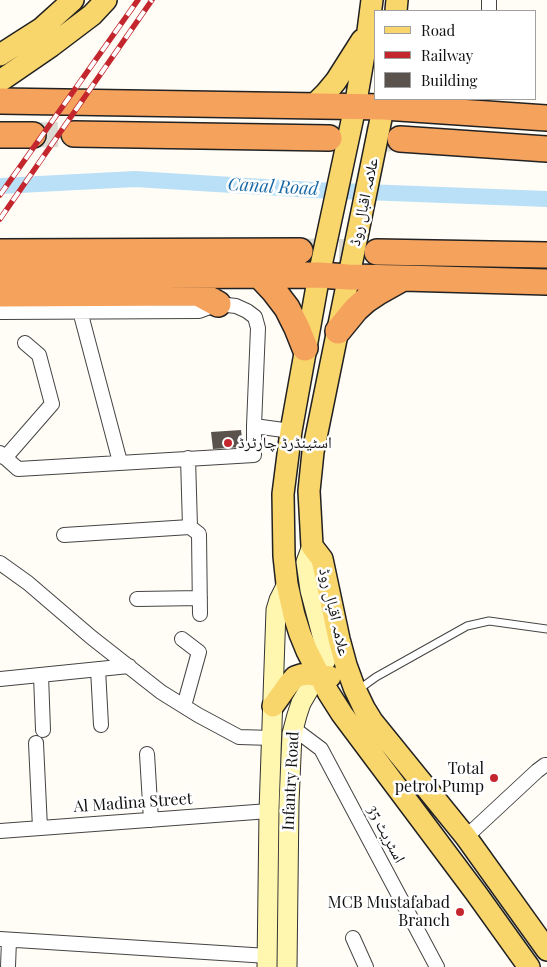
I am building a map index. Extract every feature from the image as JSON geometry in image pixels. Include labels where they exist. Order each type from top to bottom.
[{"type":"highway","points":[[0,101],[355,107],[384,103],[431,104],[485,106],[547,118]]},
{"type":"highway","points":[[74,134],[337,147]]},
{"type":"highway","points":[[0,135],[33,135]]},
{"type":"highway","points":[[400,140],[547,149]]},
{"type":"highway","points":[[0,252],[300,250]]},
{"type":"highway","points":[[377,252],[547,255]]},
{"type":"highway","points":[[259,275],[287,308],[305,348]]},
{"type":"highway","points":[[0,276],[319,275],[547,282]]},
{"type":"highway","points":[[338,331],[366,300],[403,278]]},
{"type":"highway","points":[[0,294],[198,293],[218,304]]},
{"type":"main road","points":[[0,55],[42,28],[73,0]]},
{"type":"main road","points":[[0,81],[52,46],[92,15],[106,0]]},
{"type":"main road","name":"علامہ اقبال روڈ","points":[[372,0],[355,107],[337,147],[330,224],[305,348],[291,431],[284,494],[284,556],[287,584],[300,634],[318,675],[342,714],[529,967]]},
{"type":"main road","points":[[314,105],[336,81],[368,31]]},
{"type":"main road","name":"علامہ اقبال روڈ","points":[[384,103],[313,452],[309,491],[312,546],[322,559],[339,639],[354,687],[372,721],[466,837],[547,950]]},
{"type":"main road","name":"Infantry Road","points":[[287,967],[289,803],[293,728],[302,703],[326,660],[327,654],[310,590],[306,562],[312,546]]},
{"type":"main road","name":"Infantry Road","points":[[267,961],[268,811],[276,610],[287,584]]},
{"type":"main road","points":[[273,706],[295,677],[301,674],[318,675],[354,687]]},
{"type":"main road","points":[[476,893],[497,879]]},
{"type":"street","points":[[0,312],[199,311],[218,304],[236,306],[247,311],[255,317],[258,328],[254,455],[18,468],[3,455],[52,404],[39,355],[25,343]]},
{"type":"street","points":[[80,311],[120,462]]},
{"type":"street","points":[[254,426],[291,431]]},
{"type":"street","points":[[188,458],[190,527]]},
{"type":"street","points":[[64,535],[190,527],[199,534],[200,614]]},
{"type":"street","points":[[0,563],[28,583],[91,637],[161,692],[239,737],[272,738]]},
{"type":"street","points":[[137,599],[200,598]]},
{"type":"street","points":[[182,640],[199,652],[184,706]]},
{"type":"street","points":[[0,679],[128,666]]},
{"type":"street","points":[[98,669],[101,725]]},
{"type":"street","points":[[41,675],[43,730]]},
{"type":"street","name":"اسٹریٹ 35","points":[[293,728],[321,749],[437,967]]},
{"type":"street","points":[[36,743],[40,828]]},
{"type":"street","points":[[147,754],[150,820]]},
{"type":"street","points":[[466,837],[537,771],[547,765]]},
{"type":"street","name":"Al Madina Street","points":[[0,831],[268,811]]},
{"type":"street","points":[[353,938],[366,967]]},
{"type":"street","points":[[8,967],[5,940],[267,961]]},
{"type":"lane","points":[[354,687],[467,626],[488,621],[547,629]]},
{"type":"building","name":"اسٹینڈرڈ چارٹرڈ","points":[[241,430],[243,447],[213,449],[211,432]]},
{"type":"waterway","name":"Canal Road","points":[[0,186],[135,179],[313,190],[547,199]]},
{"type":"tunnel","points":[[33,135],[74,134]]},
{"type":"tunnel","points":[[329,138],[399,139]]},
{"type":"tunnel","points":[[302,251],[377,252]]},
{"type":"railway","points":[[0,195],[138,0]]},
{"type":"railway","points":[[0,219],[152,0]]},
{"type":"place","name":"اسٹینڈرڈ چارٹرڈ","points":[[228,443]]},
{"type":"place","name":"Total petrol Pump","points":[[494,778]]},
{"type":"place","name":"MCB Mustafabad Branch","points":[[460,912]]}]
